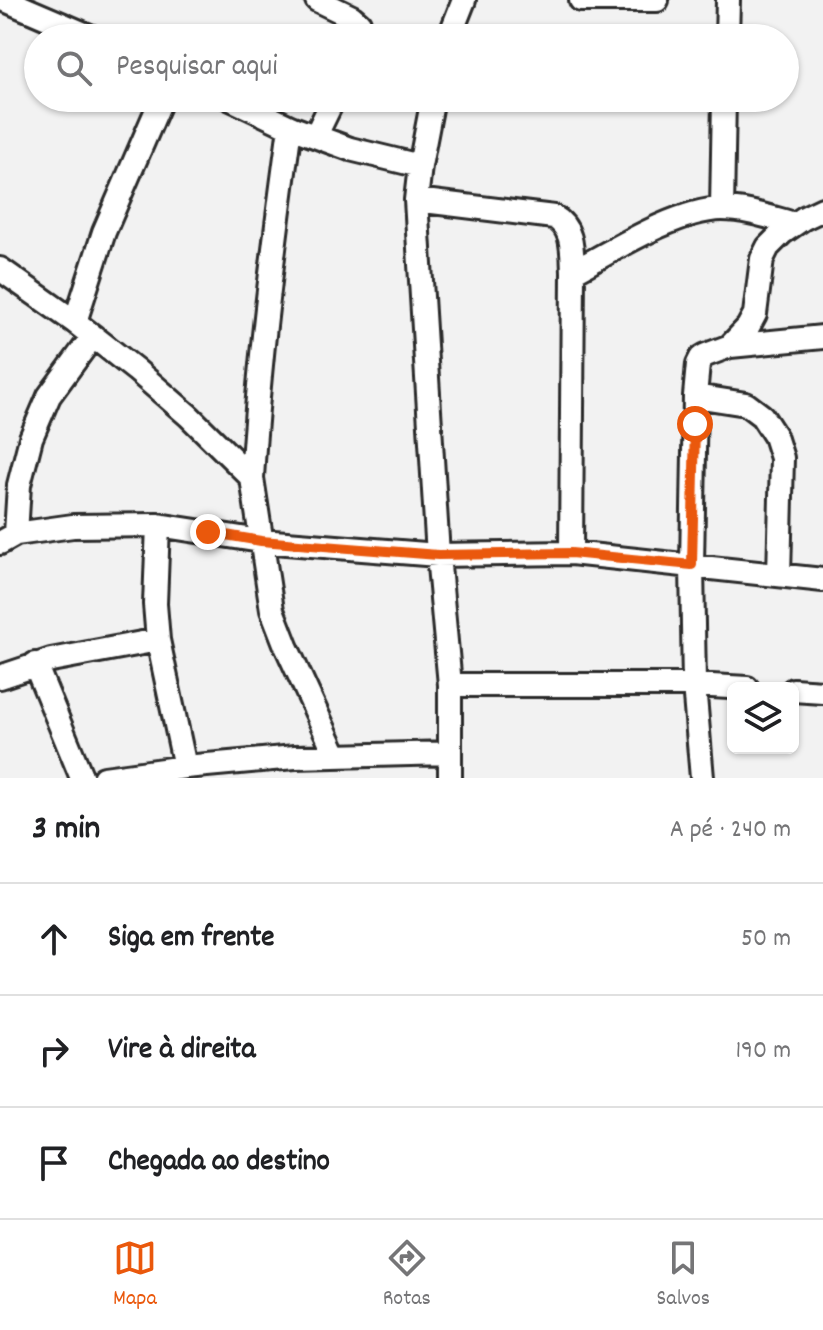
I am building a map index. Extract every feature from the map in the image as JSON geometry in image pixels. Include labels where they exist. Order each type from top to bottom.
[{"type":"street","points":[[5,0],[61,24]]},
{"type":"street","points":[[317,0],[352,17],[359,24]]},
{"type":"street","points":[[455,24],[464,0]]},
{"type":"street","points":[[594,0],[657,0]]},
{"type":"street","points":[[727,24],[728,0]]},
{"type":"street","points":[[75,322],[104,232],[156,112]]},
{"type":"street","points":[[258,112],[350,149],[420,166]]},
{"type":"street","points":[[316,135],[327,112]]},
{"type":"street","points":[[430,112],[416,200],[438,555],[450,685],[450,778]]},
{"type":"street","points":[[722,209],[724,112]]},
{"type":"street","points":[[290,127],[261,359],[252,478],[272,610],[336,755]]},
{"type":"street","points":[[416,200],[554,217],[563,222],[569,232],[573,272],[571,553]]},
{"type":"street","points":[[573,272],[667,223],[694,213],[722,209],[795,224]]},
{"type":"street","points":[[730,346],[748,327],[755,314],[762,259],[768,247],[795,224],[823,209]]},
{"type":"street","points":[[0,269],[93,336],[189,416],[252,478]]},
{"type":"street","points":[[93,336],[49,396],[31,438],[8,538],[73,526],[158,525],[261,541],[438,555],[571,553],[823,580]]},
{"type":"street","points":[[702,778],[694,685],[692,565],[698,364],[701,358],[730,346],[823,337]]},
{"type":"street","points":[[695,396],[746,404],[762,416],[775,436],[782,458],[779,575]]},
{"type":"street","points":[[158,525],[155,604],[158,640],[185,767]]},
{"type":"street","points":[[0,677],[35,664],[158,640]]},
{"type":"street","points":[[35,664],[82,778]]},
{"type":"street","points":[[450,685],[727,687]]},
{"type":"street","points":[[799,690],[823,692]]},
{"type":"street","points":[[104,778],[185,767],[248,770],[295,757],[449,753]]},
{"type":"route","points":[[208,532],[261,541],[438,555],[571,553],[692,565],[695,424]]}]
